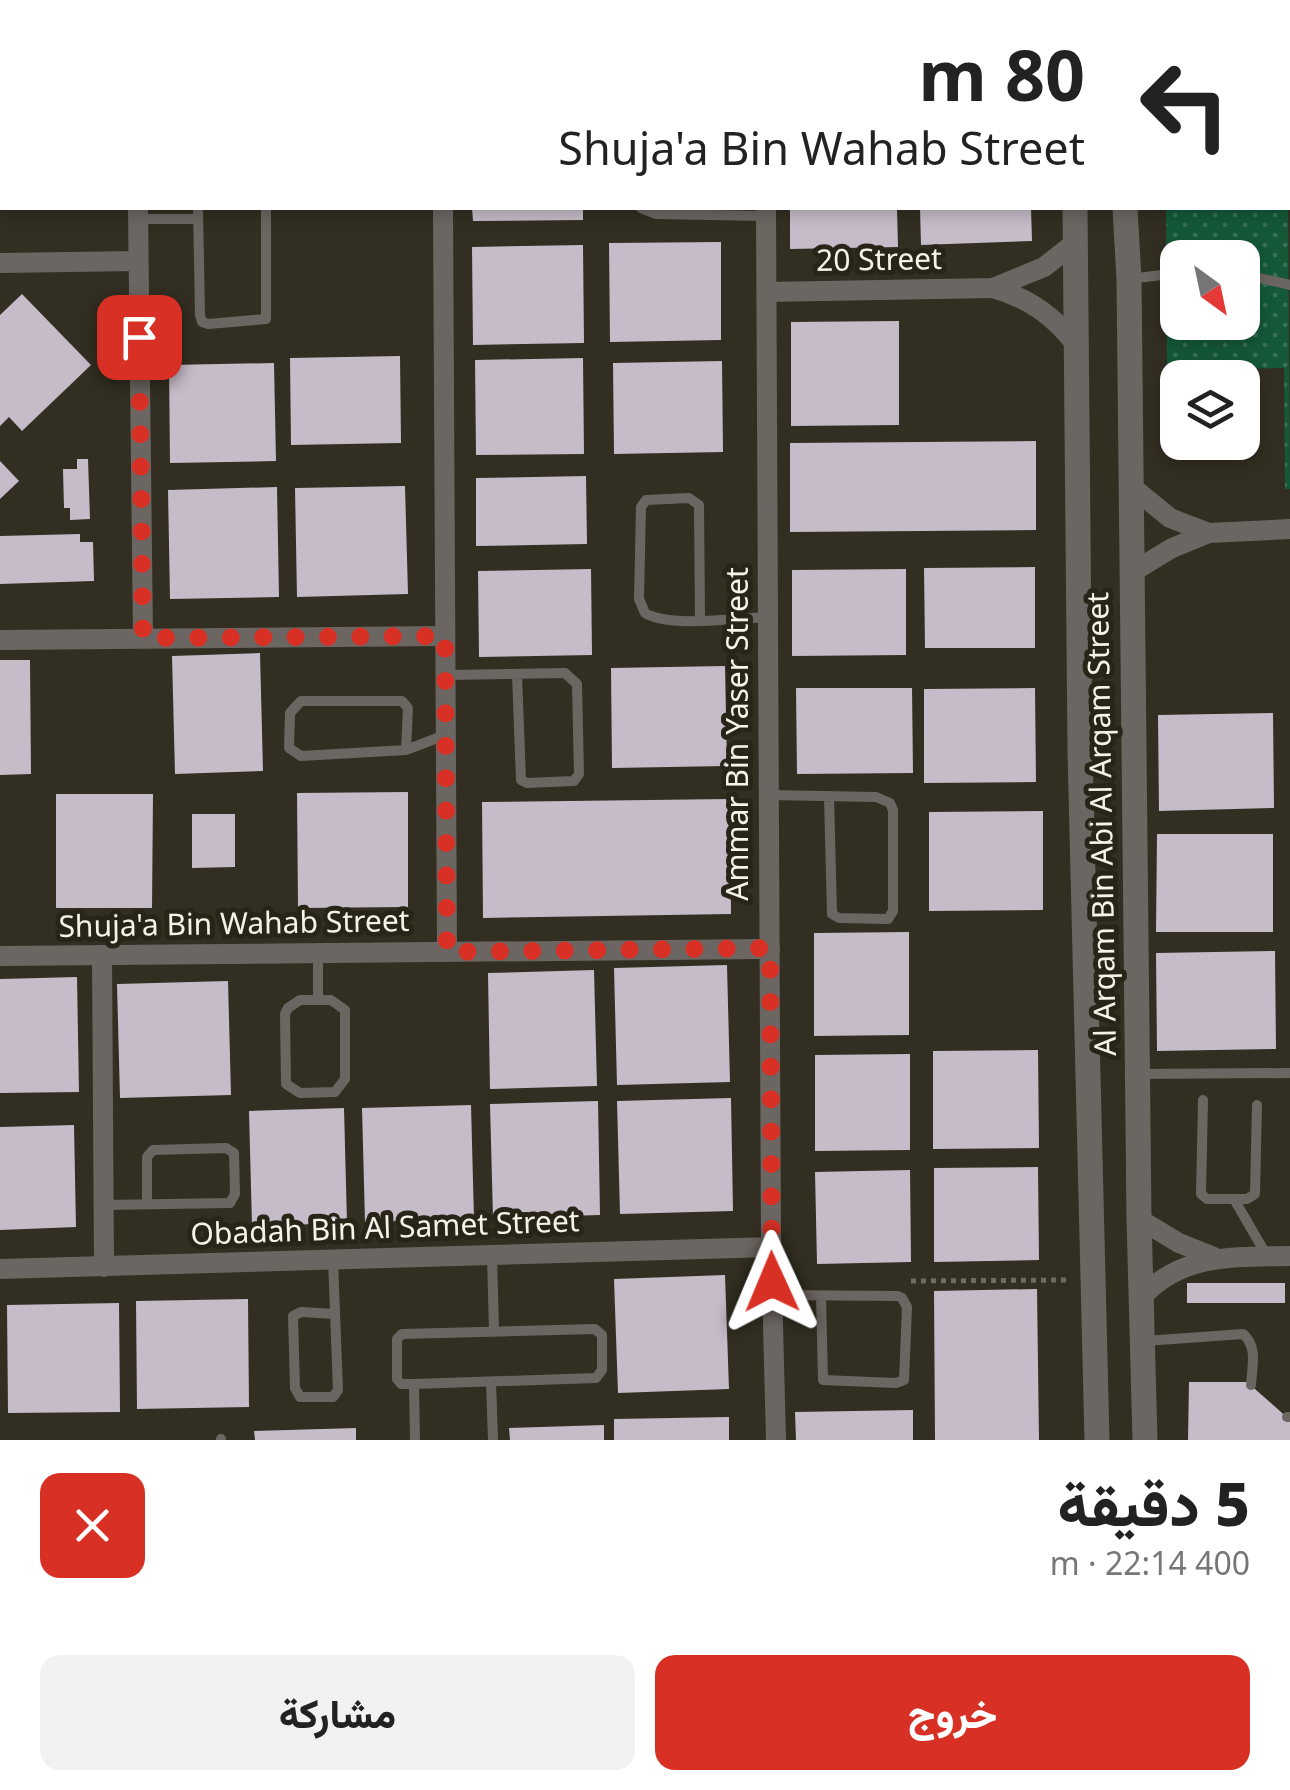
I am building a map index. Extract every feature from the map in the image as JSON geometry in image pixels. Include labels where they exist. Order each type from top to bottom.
[{"type":"street","points":[[443,210],[447,952]]},
{"type":"street","name":"Al Arqam Bin Abi Al Arqam Street","points":[[1075,210],[1080,751],[1100,1437]]},
{"type":"street","name":"Al Arqam Bin Abi Al Arqam Street","points":[[1125,210],[1145,1440]]},
{"type":"street","name":"Ammar Bin Yaser Street","points":[[766,212],[776,1440]]},
{"type":"street","points":[[138,213],[143,638]]},
{"type":"street","name":"20 Street","points":[[767,292],[993,288],[1044,267],[1076,242]]},
{"type":"street","points":[[0,262],[138,261]]},
{"type":"street","name":"20 Street","points":[[993,288],[1044,310],[1077,346]]},
{"type":"street","points":[[1130,486],[1170,518],[1208,534]]},
{"type":"street","points":[[1131,573],[1172,548],[1208,534],[1290,529]]},
{"type":"street","points":[[0,640],[445,636]]},
{"type":"street","name":"Shuja'a Bin Wahab Street","points":[[0,956],[770,948]]},
{"type":"street","points":[[102,955],[104,1267]]},
{"type":"street","points":[[1139,1219],[1179,1243],[1214,1257]]},
{"type":"street","name":"Obadah Bin Al Samet Street","points":[[0,1269],[772,1246]]},
{"type":"street","points":[[1141,1298],[1178,1270],[1214,1257],[1290,1256]]},
{"type":"lane","points":[[138,213],[198,213],[200,319],[208,324],[264,321],[268,316],[266,210]]},
{"type":"lane","points":[[646,210],[656,214],[766,212]]},
{"type":"lane","points":[[1128,280],[1160,276]]},
{"type":"lane","points":[[1260,278],[1290,286]]},
{"type":"lane","points":[[700,619],[699,505],[689,498],[646,500],[641,508],[641,606],[646,613],[658,619],[700,619],[768,617]]},
{"type":"lane","points":[[445,676],[565,673],[576,680],[579,774],[574,781],[521,780],[517,675]]},
{"type":"lane","points":[[406,750],[408,708],[402,701],[301,701],[290,714],[288,742],[296,755],[406,750],[446,734]]},
{"type":"lane","points":[[769,795],[829,796],[876,797],[890,803],[893,911],[888,919],[839,918],[832,914],[829,796]]},
{"type":"lane","points":[[318,953],[318,1000]]},
{"type":"lane","points":[[318,1000],[337,1002],[345,1010],[344,1084],[336,1092],[300,1092],[290,1089],[284,1078],[284,1014],[294,1002],[318,1000]]},
{"type":"lane","points":[[1138,1074],[1290,1073]]},
{"type":"lane","points":[[1203,1100],[1201,1196],[1207,1200],[1250,1199],[1255,1194],[1257,1104]]},
{"type":"lane","points":[[103,1204],[147,1204],[230,1203],[235,1194],[234,1153],[226,1148],[153,1150],[146,1158],[147,1204]]},
{"type":"lane","points":[[1234,1199],[1268,1256]]},
{"type":"lane","points":[[492,1256],[494,1331]]},
{"type":"lane","points":[[333,1260],[338,1393],[330,1398],[300,1396],[296,1392],[294,1316],[301,1312],[335,1314]]},
{"type":"lane","points":[[772,1295],[898,1296],[905,1300],[904,1380],[824,1380],[821,1296]]},
{"type":"lane","points":[[595,1329],[602,1335],[602,1370],[592,1379],[490,1382],[401,1384],[397,1379],[400,1335],[595,1329]]},
{"type":"lane","points":[[1141,1342],[1243,1334],[1252,1346],[1251,1385]]},
{"type":"lane","points":[[490,1382],[492,1440]]},
{"type":"lane","points":[[414,1384],[415,1440]]},
{"type":"path","points":[[904,1281],[1094,1280]]},
{"type":"green space","points":[[1166,210],[1288,210],[1290,489],[1285,489],[1284,368],[1260,368],[1260,360],[1167,360],[1167,340],[1260,340],[1260,240],[1166,240]]},
{"type":"building","points":[[472,210],[583,210],[583,220],[473,221]]},
{"type":"building","points":[[790,210],[897,210],[898,247],[790,249]]},
{"type":"building","points":[[920,210],[1031,210],[1032,241],[921,245]]},
{"type":"building","points":[[721,242],[721,340],[610,342],[609,243]]},
{"type":"building","points":[[583,245],[584,343],[473,345],[472,247]]},
{"type":"building","points":[[22,294],[91,365],[22,431],[9,417],[0,426],[0,315]]},
{"type":"building","points":[[899,321],[899,425],[791,426],[791,322]]},
{"type":"building","points":[[400,356],[401,443],[291,445],[290,358]]},
{"type":"building","points":[[583,358],[584,454],[476,455],[475,360]]},
{"type":"building","points":[[722,361],[723,452],[614,454],[613,363]]},
{"type":"building","points":[[274,363],[276,461],[170,463],[169,365]]},
{"type":"building","points":[[1036,441],[1036,530],[790,532],[790,443]]},
{"type":"building","points":[[77,459],[88,459],[90,519],[70,520],[70,508],[64,508],[63,469],[77,469]]},
{"type":"building","points":[[0,461],[19,481],[0,499]]},
{"type":"building","points":[[586,476],[587,544],[476,546],[476,478]]},
{"type":"building","points":[[405,486],[408,594],[297,597],[295,488]]},
{"type":"building","points":[[277,487],[279,597],[170,599],[168,490]]},
{"type":"building","points":[[80,534],[80,542],[93,542],[94,581],[0,584],[0,536]]},
{"type":"building","points":[[1035,567],[1035,648],[925,648],[924,568]]},
{"type":"building","points":[[591,569],[592,655],[479,657],[478,571]]},
{"type":"building","points":[[906,569],[906,655],[792,656],[792,570]]},
{"type":"building","points":[[260,653],[263,771],[175,774],[172,656]]},
{"type":"building","points":[[0,660],[30,660],[31,774],[0,775]]},
{"type":"building","points":[[725,666],[727,766],[612,768],[611,668]]},
{"type":"building","points":[[796,688],[912,688],[913,773],[797,774]]},
{"type":"building","points":[[1035,688],[1036,782],[924,783],[924,689]]},
{"type":"building","points":[[1273,713],[1274,808],[1159,811],[1158,715]]},
{"type":"building","points":[[408,792],[408,907],[298,908],[297,793]]},
{"type":"building","points":[[56,794],[153,794],[152,908],[56,908]]},
{"type":"building","points":[[730,799],[731,914],[483,918],[482,802]]},
{"type":"building","points":[[1043,811],[1043,910],[929,911],[929,812]]},
{"type":"building","points":[[192,814],[235,814],[235,867],[192,868]]},
{"type":"building","points":[[1157,834],[1273,834],[1273,932],[1156,932]]},
{"type":"building","points":[[909,932],[909,1035],[814,1036],[814,933]]},
{"type":"building","points":[[1275,951],[1276,1049],[1157,1051],[1156,953]]},
{"type":"building","points":[[727,965],[730,1082],[617,1085],[614,968]]},
{"type":"building","points":[[594,970],[597,1086],[490,1089],[488,973]]},
{"type":"building","points":[[77,977],[79,1092],[0,1093],[0,979]]},
{"type":"building","points":[[228,981],[231,1095],[120,1098],[117,984]]},
{"type":"building","points":[[1038,1050],[1039,1148],[933,1149],[933,1051]]},
{"type":"building","points":[[910,1054],[910,1150],[815,1151],[815,1055]]},
{"type":"building","points":[[731,1098],[733,1211],[620,1214],[617,1101]]},
{"type":"building","points":[[598,1101],[600,1215],[493,1218],[490,1104]]},
{"type":"building","points":[[471,1105],[474,1219],[365,1222],[362,1108]]},
{"type":"building","points":[[344,1108],[347,1223],[252,1226],[249,1111]]},
{"type":"building","points":[[74,1125],[76,1227],[0,1230],[0,1127]]},
{"type":"building","points":[[1038,1167],[1039,1260],[934,1262],[934,1168]]},
{"type":"building","points":[[910,1170],[911,1262],[817,1264],[815,1172]]},
{"type":"building","points":[[725,1275],[729,1389],[618,1393],[614,1279]]},
{"type":"building","points":[[1187,1283],[1285,1283],[1285,1303],[1187,1303]]},
{"type":"building","points":[[1037,1289],[1039,1440],[935,1440],[934,1291]]},
{"type":"building","points":[[248,1299],[249,1407],[137,1409],[136,1301]]},
{"type":"building","points":[[119,1303],[120,1412],[8,1413],[7,1305]]},
{"type":"building","points":[[1189,1382],[1247,1382],[1290,1420],[1290,1440],[1188,1440]]},
{"type":"building","points":[[913,1410],[913,1440],[796,1440],[795,1412]]},
{"type":"building","points":[[729,1417],[729,1440],[614,1440],[614,1419]]},
{"type":"building","points":[[604,1425],[604,1440],[510,1440],[509,1428]]},
{"type":"building","points":[[356,1428],[356,1440],[255,1440],[254,1431]]},
{"type":"route","points":[[139,337],[143,638],[445,636],[447,952],[770,948],[772,1282]]}]
